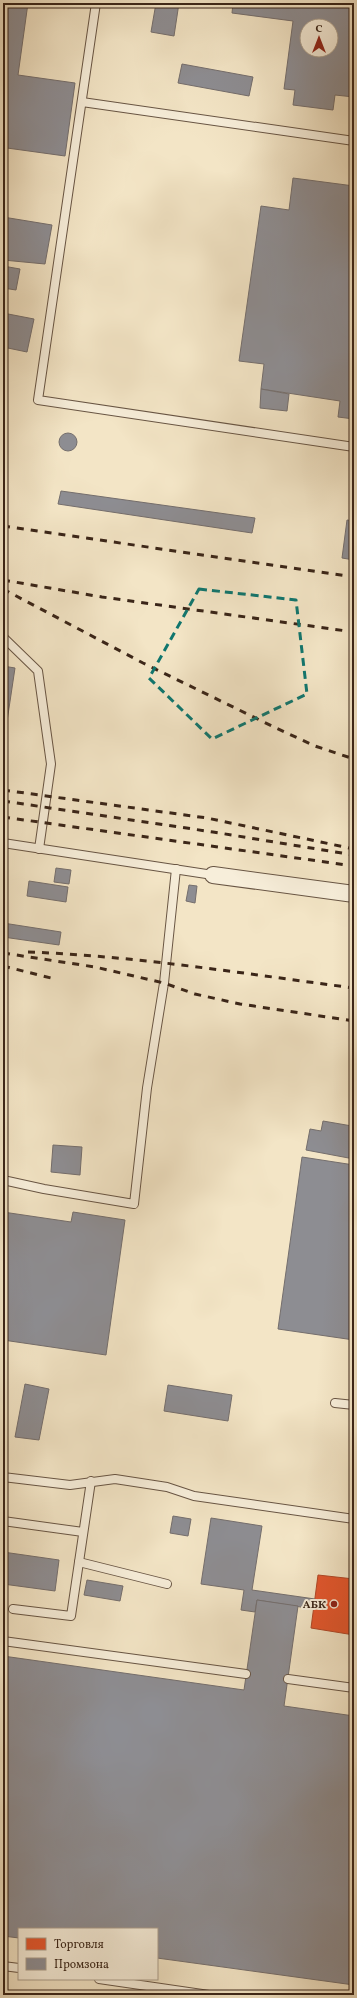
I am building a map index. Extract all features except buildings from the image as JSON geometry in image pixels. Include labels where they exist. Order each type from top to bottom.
[{"type":"street","points":[[213,875],[354,894]]},
{"type":"lane","points":[[96,3],[38,400],[354,447]]},
{"type":"lane","points":[[82,102],[354,141]]},
{"type":"lane","points":[[3,636],[38,671],[51,764],[40,849]]},
{"type":"lane","points":[[3,843],[213,875]]},
{"type":"lane","points":[[3,1180],[44,1189],[134,1204],[147,1088],[164,983],[176,869]]},
{"type":"lane","points":[[335,1403],[354,1405]]},
{"type":"lane","points":[[3,1476],[70,1485],[115,1479],[166,1487],[194,1496],[354,1519]]},
{"type":"lane","points":[[13,1609],[71,1616],[91,1481]]},
{"type":"lane","points":[[3,1521],[84,1532]]},
{"type":"lane","points":[[79,1562],[167,1584]]},
{"type":"lane","points":[[3,1641],[246,1674]]},
{"type":"lane","points":[[288,1679],[354,1688]]},
{"type":"lane","points":[[3,1966],[18,1968]]},
{"type":"lane","points":[[106,1980],[209,1995]]},
{"type":"highlighted area","points":[[199,589],[296,600],[307,694],[212,739],[149,678]]},
{"type":"railway","points":[[3,526],[354,577]]},
{"type":"railway","points":[[3,580],[102,597],[354,632]]},
{"type":"railway","points":[[3,589],[143,663],[276,728],[315,746],[354,759]]},
{"type":"railway","points":[[3,790],[207,818],[354,849]]},
{"type":"railway","points":[[3,801],[213,832],[354,855]]},
{"type":"railway","points":[[3,817],[354,866]]},
{"type":"railway","points":[[28,952],[151,961],[354,988]]},
{"type":"railway","points":[[3,953],[95,967],[164,983],[195,994],[240,1004],[354,1021]]},
{"type":"railway","points":[[3,966],[51,978]]},
{"type":"place","name":"АБК","points":[[334,1604]]}]
